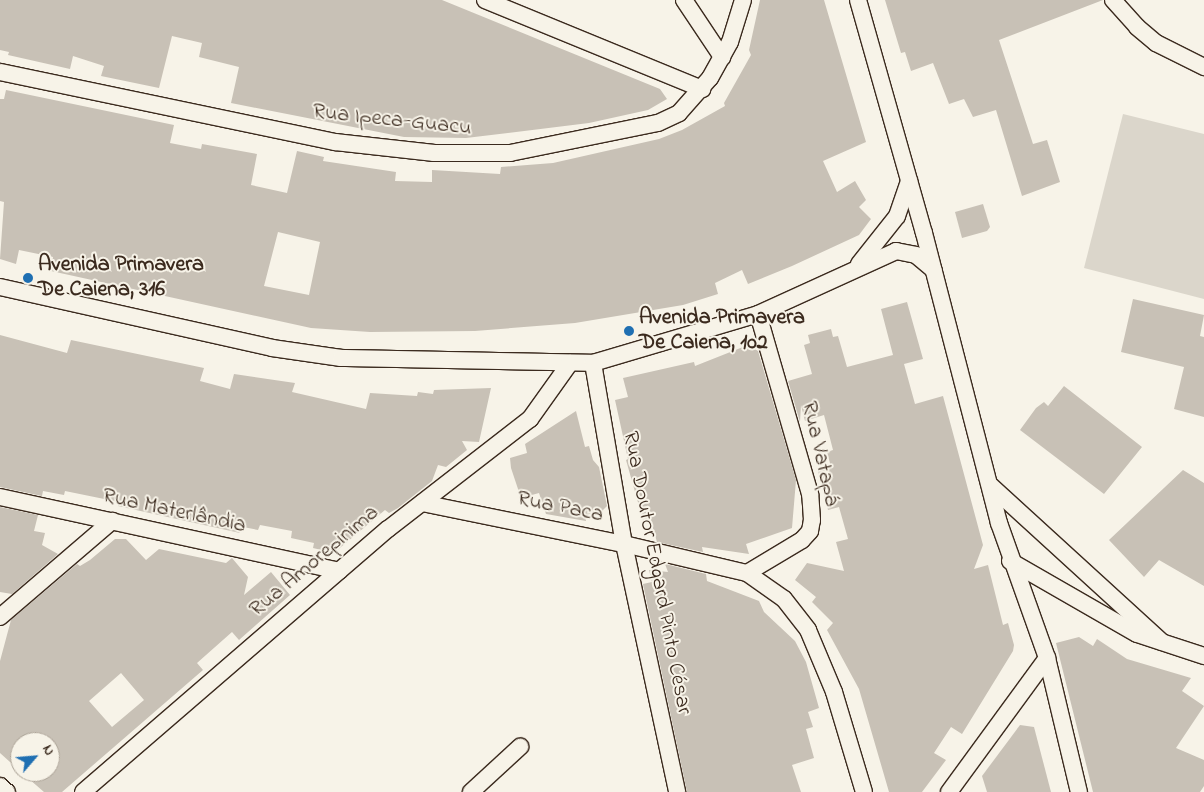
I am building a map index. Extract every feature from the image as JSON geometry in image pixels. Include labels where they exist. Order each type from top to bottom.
[{"type":"street","points":[[485,0],[702,89]]},
{"type":"street","points":[[684,0],[722,57]]},
{"type":"street","name":"Rua Ipeca-Guacu","points":[[0,72],[335,142],[434,153],[510,152],[658,123],[679,113],[702,89],[722,57],[730,42],[743,0]]},
{"type":"street","points":[[858,0],[934,270],[1010,562],[1047,658],[1079,792]]},
{"type":"street","points":[[1113,0],[1137,27],[1156,42],[1204,67]]},
{"type":"street","points":[[856,267],[897,216],[909,181]]},
{"type":"street","points":[[0,287],[272,348],[341,358],[593,363],[758,314],[856,267],[896,251],[916,255],[934,270]]},
{"type":"street","name":"Rua Vatapá","points":[[746,573],[802,540],[810,531],[812,520],[810,494],[758,314]]},
{"type":"street","name":"Rua Amorepinima","points":[[83,792],[339,571],[530,419],[570,363]]},
{"type":"street","name":"Rua Doutor Edgard Pinto César","points":[[593,363],[624,544],[677,792]]},
{"type":"street","points":[[991,486],[1162,642]]},
{"type":"street","name":"Rua Materlândia","points":[[0,497],[339,571]]},
{"type":"street","name":"Rua Paca","points":[[422,504],[624,544],[746,573]]},
{"type":"street","points":[[0,617],[112,521]]},
{"type":"street","points":[[1010,562],[1120,625],[1204,656]]},
{"type":"street","points":[[746,573],[784,599],[808,630],[834,692],[864,792]]},
{"type":"street","points":[[949,792],[1047,658]]},
{"type":"street","points":[[471,792],[520,747]]},
{"type":"street","points":[[0,786],[7,792]]},
{"type":"shaded area","points":[[1123,114],[1204,134],[1204,299],[1084,268]]},
{"type":"building","points":[[0,0],[442,0],[660,89],[667,99],[648,110],[589,123],[466,138],[404,137],[231,103],[239,67],[199,57],[202,43],[172,36],[159,88],[101,76],[104,66],[73,56],[70,69],[8,55],[9,52],[0,50]]},
{"type":"building","points":[[760,0],[824,0],[866,142],[823,161],[837,192],[855,181],[866,200],[859,207],[871,219],[859,235],[792,266],[748,284],[742,270],[715,283],[718,294],[683,305],[575,323],[475,331],[370,332],[311,328],[51,271],[53,257],[19,250],[16,264],[0,259],[4,202],[0,201],[0,99],[4,99],[6,90],[174,125],[170,143],[201,149],[202,144],[257,154],[251,185],[287,193],[297,151],[324,157],[323,161],[396,172],[395,181],[432,182],[432,170],[500,174],[501,167],[553,163],[659,139],[682,130],[725,106],[724,103],[751,55],[749,50]],"holes":[[[278,232],[320,242],[309,295],[264,286]]]},
{"type":"building","points":[[885,0],[1103,0],[999,40],[1033,144],[1047,140],[1060,182],[1022,196],[996,110],[973,117],[964,99],[949,104],[933,63],[911,71],[905,52],[901,53]]},
{"type":"building","points":[[983,204],[990,227],[987,231],[962,238],[955,212]]},
{"type":"building","points":[[1133,299],[1204,315],[1200,336],[1204,337],[1204,417],[1174,409],[1184,367],[1121,352]]},
{"type":"building","points":[[907,302],[923,359],[904,364],[915,404],[943,396],[983,545],[974,569],[988,565],[1003,625],[1008,623],[1014,645],[1013,651],[962,734],[951,727],[934,753],[946,760],[922,792],[889,792],[859,689],[827,630],[833,623],[812,602],[816,597],[795,580],[807,563],[844,571],[836,542],[848,539],[839,507],[828,510],[818,471],[831,467],[827,452],[833,450],[824,415],[805,421],[801,405],[800,422],[788,381],[812,374],[804,345],[810,343],[808,335],[831,329],[833,337],[838,336],[847,367],[893,355],[881,309]]},
{"type":"building","points":[[0,335],[67,353],[71,340],[204,368],[200,381],[230,389],[234,374],[295,383],[292,392],[366,409],[370,393],[417,396],[418,392],[433,394],[434,390],[491,388],[479,442],[462,441],[467,450],[446,467],[438,465],[432,481],[398,508],[389,513],[385,510],[334,553],[313,548],[314,543],[291,538],[292,531],[260,525],[258,530],[233,525],[240,533],[118,506],[119,502],[65,491],[64,495],[43,491],[42,496],[0,487]]},
{"type":"building","points":[[748,345],[758,351],[796,480],[792,528],[746,544],[749,554],[702,547],[703,552],[657,542],[650,518],[643,520],[626,460],[628,459],[615,400],[628,397],[623,378],[694,362],[695,366]]},
{"type":"building","points":[[1064,386],[1142,447],[1104,494],[1020,430],[1036,408],[1044,402],[1048,406]]},
{"type":"building","points":[[576,411],[585,447],[589,446],[593,460],[599,467],[607,506],[601,512],[585,515],[586,521],[546,514],[539,493],[521,498],[511,468],[510,458],[527,453],[525,444]]},
{"type":"building","points":[[1183,470],[1204,483],[1204,586],[1159,560],[1144,577],[1109,540]]},
{"type":"building","points":[[0,507],[38,515],[34,531],[45,533],[42,545],[58,554],[12,594],[0,592]]},
{"type":"building","points":[[115,539],[126,539],[146,560],[159,549],[226,563],[232,558],[248,577],[244,595],[271,572],[290,595],[239,640],[232,632],[197,663],[203,670],[62,792],[44,792],[32,782],[60,782],[60,732],[10,732],[10,762],[0,753],[0,661],[11,620],[77,564],[80,566]],"holes":[[[121,673],[144,700],[112,727],[89,701]]]},
{"type":"building","points":[[665,564],[706,574],[707,581],[759,601],[764,612],[795,641],[806,662],[819,708],[808,712],[813,727],[806,729],[814,758],[792,765],[801,792],[687,792],[643,584],[652,582],[649,570],[668,572]]},
{"type":"building","points":[[1079,637],[1093,646],[1097,639],[1127,659],[1191,678],[1182,691],[1204,706],[1176,748],[1204,760],[1204,786],[1200,792],[1093,792],[1056,643]]},
{"type":"building","points":[[1020,725],[1034,727],[1051,792],[987,792],[982,776]]},
{"type":"place","name":"Avenida Primavera De Caiena, 316","points":[[28,278]]},
{"type":"place","name":"Avenida Primavera De Caiena, 102","points":[[629,331]]}]
